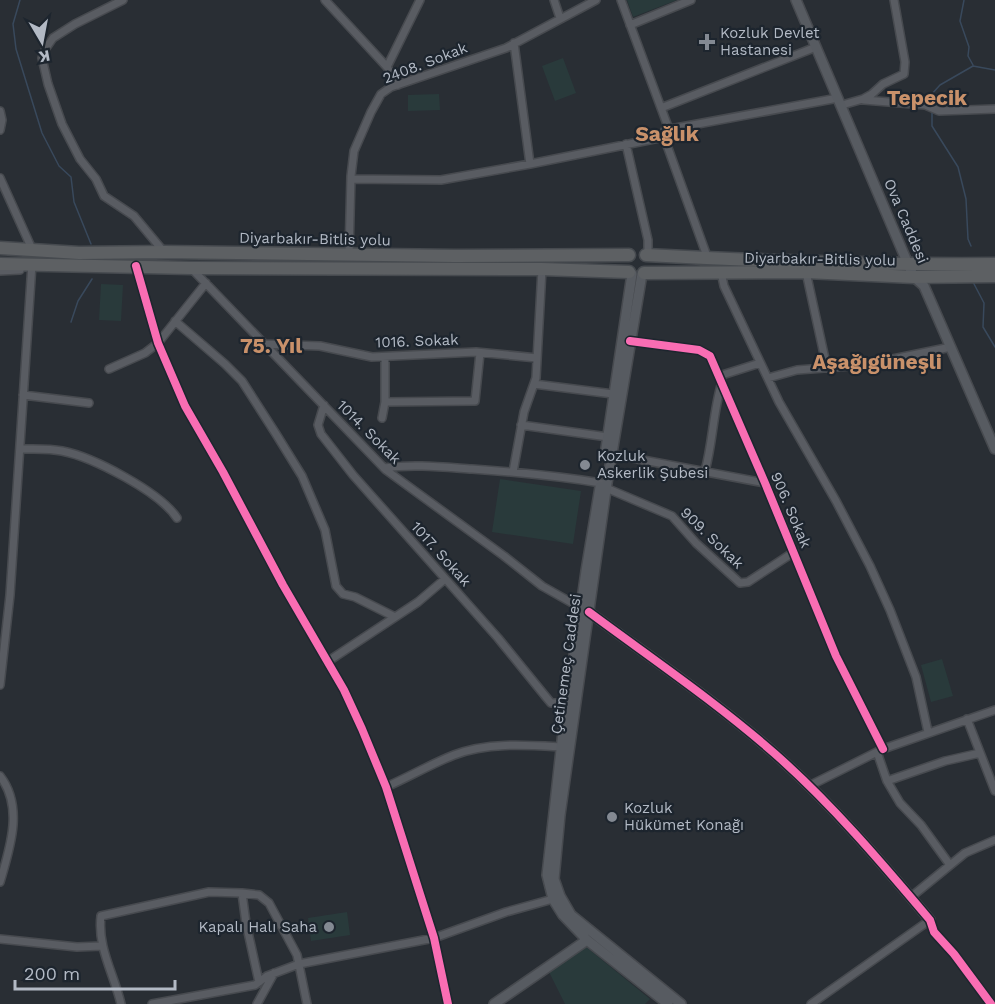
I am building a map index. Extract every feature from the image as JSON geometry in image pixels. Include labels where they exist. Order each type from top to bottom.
[{"type":"highway","name":"Diyarbakır-Bitlis yolu","points":[[0,248],[79,253],[629,255]]},
{"type":"highway","points":[[636,252],[646,255],[649,264],[637,273],[626,262],[629,255],[636,252]]},
{"type":"highway","name":"Diyarbakır-Bitlis yolu","points":[[646,255],[708,259],[995,264]]},
{"type":"highway","name":"Diyarbakır-Bitlis yolu","points":[[0,264],[32,267],[542,269],[637,273],[806,272],[914,277],[995,276]]},
{"type":"main road","name":"Ova Caddesi","points":[[796,0],[908,264],[914,277],[924,286],[995,449]]},
{"type":"main road","name":"Çetinemeç Caddesi","points":[[603,486],[612,454],[630,341],[637,273]]},
{"type":"main road","name":"Çetinemeç Caddesi","points":[[637,273],[613,394],[554,868],[556,888],[571,915],[681,1004]]},
{"type":"main road","name":"Çetinemeç Caddesi","points":[[585,610],[567,703],[547,867],[553,899],[563,915],[587,940],[668,1004]]},
{"type":"main road","points":[[585,610],[693,688],[773,752],[809,786],[930,920]]},
{"type":"main road","points":[[494,1004],[587,940]]},
{"type":"street","points":[[123,0],[75,24],[53,38],[42,58],[62,124],[80,159],[96,179],[104,196],[134,216],[164,252]]},
{"type":"street","points":[[326,0],[387,67],[398,85]]},
{"type":"street","points":[[387,67],[420,0]]},
{"type":"street","points":[[554,0],[560,18]]},
{"type":"street","name":"2408. Sokak","points":[[349,254],[354,151],[381,94],[398,85],[506,48],[596,0]]},
{"type":"street","points":[[621,0],[667,124],[664,134],[708,259]]},
{"type":"street","points":[[630,25],[691,0]]},
{"type":"street","points":[[863,99],[883,84],[904,74],[906,68],[894,0]]},
{"type":"street","points":[[514,43],[530,164]]},
{"type":"street","points":[[661,108],[816,46]]},
{"type":"street","points":[[351,178],[441,180],[530,164],[664,134],[840,101],[863,99],[932,108],[939,111],[995,109]]},
{"type":"street","points":[[0,111],[3,120],[0,130]]},
{"type":"street","points":[[626,144],[648,240],[646,255]]},
{"type":"street","points":[[0,178],[32,249]]},
{"type":"street","points":[[136,266],[158,343],[184,406],[223,472],[353,710],[386,787],[434,938],[448,1004]]},
{"type":"street","points":[[0,271],[32,267],[10,595],[0,685]]},
{"type":"street","name":"1014. Sokak","points":[[191,268],[384,468],[504,555],[542,586],[585,610]]},
{"type":"street","points":[[513,472],[524,411],[534,384],[542,269]]},
{"type":"street","points":[[721,272],[724,286],[779,402],[836,501],[890,610],[916,677],[928,732]]},
{"type":"street","points":[[806,272],[827,368]]},
{"type":"street","points":[[109,369],[145,353],[158,343],[206,284]]},
{"type":"street","points":[[175,321],[242,381],[302,476],[325,530],[336,586],[343,594],[355,597],[395,618]]},
{"type":"street","name":"906. Sokak","points":[[630,341],[699,350],[710,356],[836,656],[880,750],[887,781],[900,803],[921,825],[950,865]]},
{"type":"street","name":"1016. Sokak","points":[[263,344],[320,346],[372,357],[480,352],[537,358]]},
{"type":"street","points":[[768,378],[797,370],[864,365],[951,347]]},
{"type":"street","points":[[385,402],[475,401],[480,352]]},
{"type":"street","points":[[382,418],[385,402],[385,357]]},
{"type":"street","points":[[705,471],[720,379],[760,363]]},
{"type":"street","points":[[534,384],[613,394]]},
{"type":"street","points":[[23,395],[89,403]]},
{"type":"street","name":"1017. Sokak","points":[[324,405],[318,425],[321,434],[353,475],[498,638],[551,703],[567,703]]},
{"type":"street","points":[[521,425],[608,437]]},
{"type":"street","points":[[20,449],[61,450],[89,460],[114,471],[153,495],[177,518]]},
{"type":"street","points":[[612,454],[765,483]]},
{"type":"street","points":[[384,468],[403,466],[546,474],[603,486]]},
{"type":"street","name":"909. Sokak","points":[[603,486],[672,516],[696,543],[740,583],[748,582],[794,552]]},
{"type":"street","points":[[327,662],[418,602],[445,579]]},
{"type":"street","points":[[809,786],[880,750],[995,710]]},
{"type":"street","points":[[967,719],[995,791]]},
{"type":"street","points":[[386,787],[456,754],[486,748],[524,745],[561,747]]},
{"type":"street","points":[[887,781],[945,761],[980,753]]},
{"type":"street","points":[[0,776],[8,787],[14,821],[12,842],[0,882]]},
{"type":"street","points":[[911,897],[965,853],[995,840]]},
{"type":"street","points":[[121,1004],[102,946],[101,916],[209,892],[259,895],[269,903],[294,947],[307,1004]]},
{"type":"street","points":[[242,893],[259,982]]},
{"type":"street","points":[[152,1004],[181,1001],[255,985],[274,973],[299,964],[434,938],[506,912],[553,899]]},
{"type":"street","points":[[811,1004],[930,920],[934,932],[954,954],[991,1004]]},
{"type":"street","points":[[0,939],[77,947],[102,946]]},
{"type":"street","points":[[257,1004],[274,973]]},
{"type":"shaded area","points":[[627,0],[677,0],[633,17]]},
{"type":"shaded area","points":[[563,58],[576,93],[555,101],[542,66]]},
{"type":"shaded area","points":[[439,94],[440,110],[408,111],[408,95]]},
{"type":"shaded area","points":[[101,284],[123,285],[121,321],[99,320]]},
{"type":"shaded area","points":[[500,479],[581,491],[573,544],[492,532]]},
{"type":"shaded area","points":[[942,659],[953,696],[931,702],[921,665]]},
{"type":"shaded area","name":"Kapalı Halı Saha","points":[[347,912],[350,935],[311,941],[308,918]]},
{"type":"shaded area","points":[[585,946],[650,999],[645,1004],[565,1004],[549,972]]},
{"type":"waterway","points":[[20,0],[13,24],[16,49],[42,133],[59,166],[71,177],[74,202],[91,244]]},
{"type":"waterway","points":[[964,0],[960,21],[969,47],[968,56],[973,65]]},
{"type":"waterway","points":[[932,104],[931,95],[940,85],[973,66],[995,70]]},
{"type":"waterway","points":[[932,112],[932,126],[958,167],[966,199],[968,239],[971,246]]},
{"type":"waterway","points":[[71,322],[78,301],[92,279]]},
{"type":"waterway","points":[[973,282],[984,303],[983,327],[995,347]]},
{"type":"cycle path","points":[[136,266],[158,343],[185,406],[283,585],[344,690],[362,729],[386,787],[434,938],[448,1004]]},
{"type":"cycle path","points":[[630,341],[699,350],[710,356],[836,656],[883,749]]},
{"type":"cycle path","points":[[589,612],[729,716],[816,792],[930,920],[934,932],[954,954],[991,1004]]},
{"type":"place","name":"Kozluk Devlet Hastanesi","points":[[707,42]]},
{"type":"place","name":"Kozluk Askerlik Şubesi","points":[[585,465]]},
{"type":"place","name":"Kozluk Hükümet Konağı","points":[[612,817]]},
{"type":"place","name":"Kapalı Halı Saha","points":[[329,927]]},
{"type":"district","name":"Tepecik","points":[[927,97]]},
{"type":"district","name":"Sağlık","points":[[667,133]]},
{"type":"district","name":"75. Yıl","points":[[271,345]]},
{"type":"district","name":"Aşağıgüneşli","points":[[877,361]]}]
